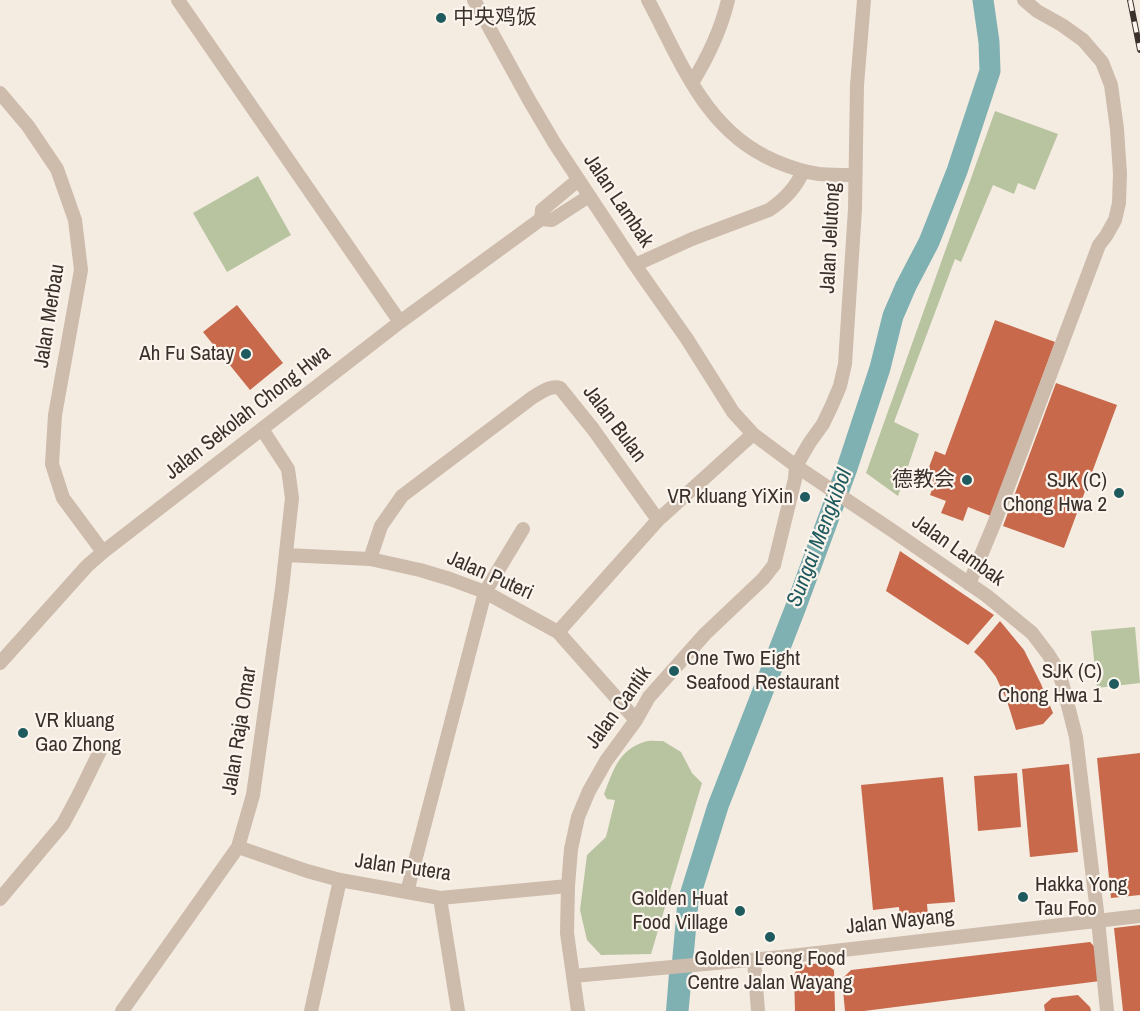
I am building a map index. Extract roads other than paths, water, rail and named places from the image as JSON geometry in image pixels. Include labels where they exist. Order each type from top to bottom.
[{"type":"street","points":[[178,0],[400,322]]},
{"type":"street","name":"Jalan Lambak","points":[[474,0],[529,100],[578,180],[733,412],[753,434],[796,466],[987,596],[1032,633],[1048,654],[1058,670],[1069,704],[1076,737],[1107,1011]]},
{"type":"street","points":[[648,0],[707,107],[734,136],[765,157],[787,166],[819,174],[855,175]]},
{"type":"street","points":[[692,83],[713,45],[728,0]]},
{"type":"street","name":"Jalan Jelutong","points":[[796,466],[824,424],[840,386],[844,364],[855,209],[857,85],[864,0]]},
{"type":"street","points":[[969,584],[994,524],[1099,245],[1115,220],[1119,203],[1120,174],[1115,108],[1111,85],[1102,63],[1083,40],[1037,11],[1024,0]]},
{"type":"street","name":"Jalan Merbau","points":[[0,93],[28,126],[57,169],[75,220],[81,270],[54,415],[52,464],[63,498],[103,552]]},
{"type":"street","points":[[635,265],[692,239],[769,210],[791,192],[803,171]]},
{"type":"street","name":"Jalan Sekolah Chong Hwa","points":[[541,219],[542,210],[578,180]]},
{"type":"street","name":"Jalan Sekolah Chong Hwa","points":[[0,663],[87,566],[103,552],[400,322],[541,219],[552,220],[589,196]]},
{"type":"street","name":"Jalan Bulan","points":[[370,559],[381,526],[402,496],[548,388],[560,388],[566,395],[658,520]]},
{"type":"street","name":"Jalan Raja Omar","points":[[122,1011],[238,847],[253,795],[292,498],[288,470],[262,429]]},
{"type":"street","points":[[558,632],[658,520],[753,434]]},
{"type":"street","name":"Jalan Cantik","points":[[578,1011],[567,933],[571,849],[578,816],[606,761],[636,720],[649,697],[705,634],[763,579],[774,565],[795,479],[796,466]]},
{"type":"street","points":[[407,892],[485,592],[523,530]]},
{"type":"street","name":"Jalan Puteri","points":[[286,555],[370,559],[440,576],[485,592],[558,632],[636,720]]},
{"type":"street","points":[[0,899],[63,824],[100,748]]},
{"type":"street","name":"Jalan Putera","points":[[238,847],[339,880],[440,898],[568,886]]},
{"type":"street","points":[[311,1011],[339,880]]},
{"type":"street","points":[[440,898],[458,1011]]},
{"type":"street","name":"Jalan Wayang","points":[[573,976],[754,960],[1140,916]]},
{"type":"street","points":[[754,960],[758,1011]]},
{"type":"water","points":[[669,973],[689,973],[688,1011],[666,1011]]},
{"type":"waterway","name":"Sungai Mengkibol","points":[[678,1011],[688,902],[718,806],[847,468],[880,368],[893,316],[929,242],[957,171],[990,71],[989,42],[983,0]]},
{"type":"railway","points":[[1130,0],[1140,50]]},
{"type":"place","name":"中央鸡饭","points":[[441,18]]},
{"type":"place","name":"Ah Fu Satay","points":[[246,354]]},
{"type":"place","name":"德教会","points":[[967,480]]},
{"type":"place","name":"SJK (C) Chong Hwa 2","points":[[1119,493]]},
{"type":"place","name":"VR kluang YiXin","points":[[805,497]]},
{"type":"place","name":"One Two Eight Seafood Restaurant","points":[[674,671]]},
{"type":"place","name":"SJK (C) Chong Hwa 1","points":[[1114,684]]},
{"type":"place","name":"VR kluang Gao Zhong","points":[[23,733]]},
{"type":"place","name":"Hakka Yong Tau Foo","points":[[1023,897]]},
{"type":"place","name":"Golden Huat Food Village","points":[[740,911]]},
{"type":"place","name":"Golden Leong Food Centre Jalan Wayang","points":[[770,937]]}]
